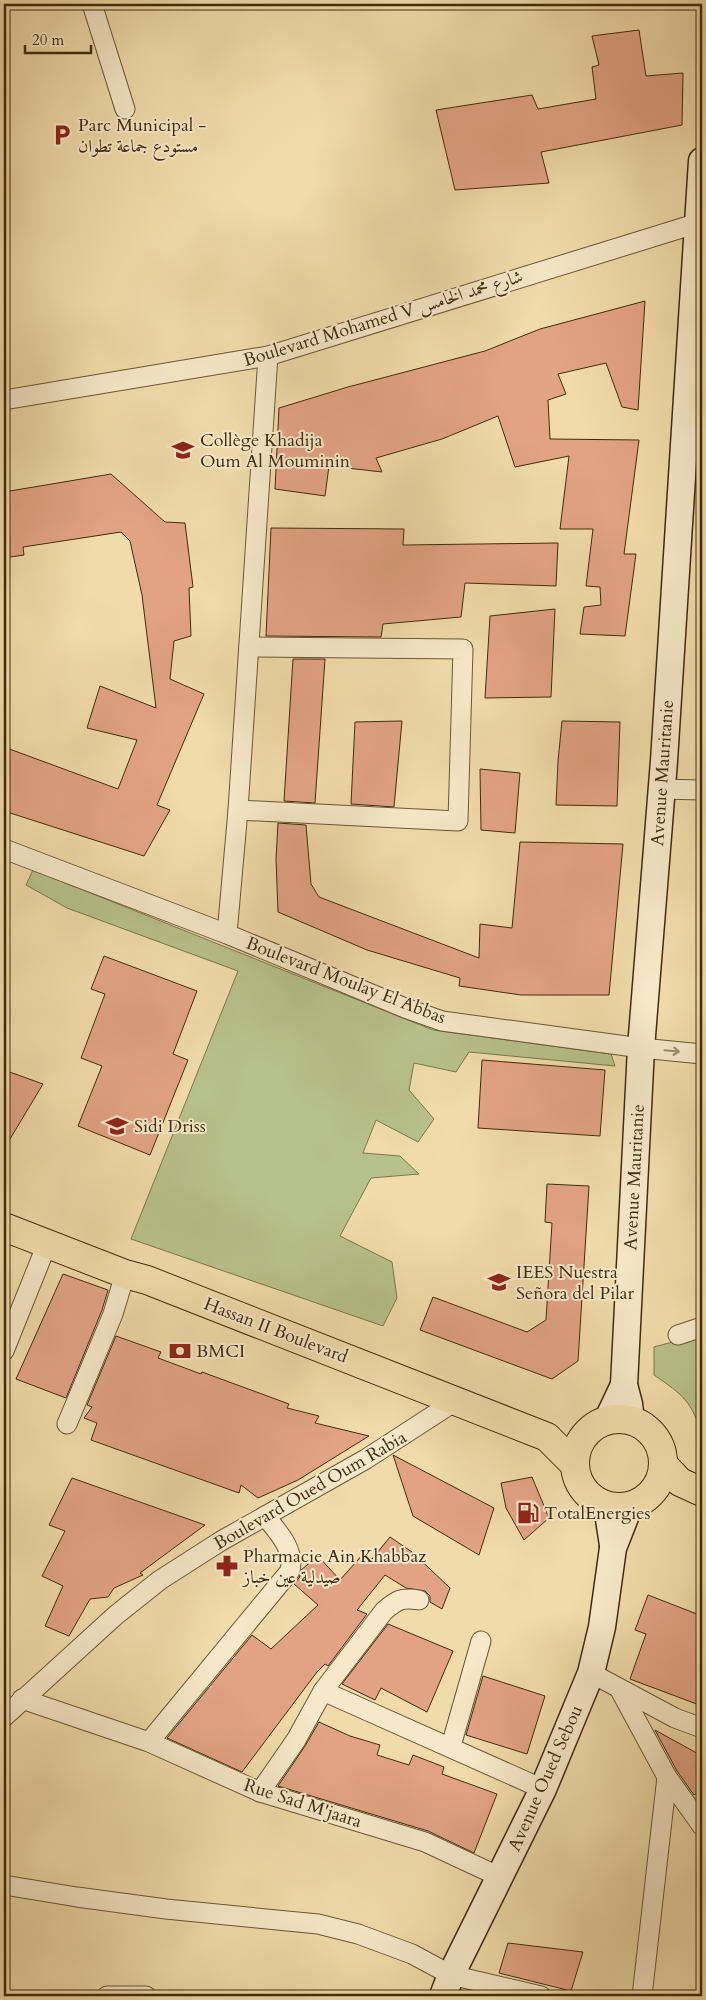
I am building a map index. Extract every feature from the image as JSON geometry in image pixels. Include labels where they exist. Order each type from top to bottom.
[{"type":"main road","name":"Hassan II Boulevard","points":[[4,1227],[125,1274],[147,1280],[548,1437],[574,1464]]},
{"type":"main road","points":[[548,1437],[609,1424],[644,1427],[654,1437],[675,1481],[640,1502],[618,1506],[590,1497],[578,1482],[574,1464],[578,1445],[609,1424]]},
{"type":"street","points":[[92,4],[125,109]]},
{"type":"street","name":"Avenue Mauritanie","points":[[609,1424],[629,1404],[624,1385],[641,1048],[662,789],[698,223],[702,192],[702,161]]},
{"type":"street","name":"Boulevard Mohamed V شارع محمد الخامس","points":[[4,400],[268,356],[698,223]]},
{"type":"street","points":[[228,934],[268,356]]},
{"type":"street","points":[[238,810],[458,820],[463,649],[249,647]]},
{"type":"street","points":[[662,789],[702,790]]},
{"type":"street","name":"Boulevard Moulay El Abbas","points":[[4,849],[228,934],[405,1008],[442,1020],[641,1048],[702,1054]]},
{"type":"street","points":[[4,1351],[47,1244]]},
{"type":"street","points":[[67,1424],[114,1314],[125,1274]]},
{"type":"street","points":[[678,1334],[702,1327]]},
{"type":"street","name":"Boulevard Oued Oum Rabia","points":[[4,1717],[116,1615],[160,1580],[221,1541],[366,1459],[457,1400]]},
{"type":"street","name":"Avenue Oued Sebou","points":[[447,1985],[543,1788],[591,1673],[602,1627],[618,1506]]},
{"type":"street","points":[[149,1742],[290,1571],[292,1563],[291,1552],[265,1516]]},
{"type":"street","points":[[260,1792],[296,1740],[323,1690],[384,1612],[396,1600],[406,1598],[419,1600]]},
{"type":"street","points":[[451,1746],[481,1641]]},
{"type":"street","points":[[591,1673],[675,1718],[702,1728]]},
{"type":"street","points":[[323,1690],[543,1788]]},
{"type":"street","points":[[620,1690],[667,1777],[702,1826]]},
{"type":"street","name":"Rue Sad M'jaara","points":[[22,1699],[149,1742],[260,1792],[425,1842],[500,1877]]},
{"type":"street","points":[[642,1996],[667,1777]]},
{"type":"street","points":[[4,1885],[166,1910],[318,1924],[358,1934],[403,1951],[447,1985],[541,1996]]},
{"type":"street","points":[[107,1996],[146,1996]]},
{"type":"green space","points":[[33,870],[433,1030],[611,1054],[615,1066],[469,1052],[456,1072],[414,1063],[409,1090],[434,1119],[418,1142],[376,1120],[363,1153],[400,1156],[419,1174],[371,1178],[340,1236],[392,1262],[397,1298],[383,1326],[131,1239],[238,971],[67,908],[26,885]]},
{"type":"green space","points":[[702,1334],[702,1436],[694,1415],[685,1400],[654,1375],[654,1347]]},
{"type":"building","points":[[639,30],[646,76],[683,73],[682,125],[541,152],[549,183],[455,190],[436,110],[532,95],[538,109],[596,99],[592,67],[599,65],[592,36]]},
{"type":"building","points":[[645,301],[638,410],[622,407],[606,363],[558,374],[566,394],[548,400],[550,439],[639,440],[624,554],[636,554],[625,636],[580,634],[584,607],[601,605],[600,587],[586,586],[593,529],[560,529],[569,456],[515,467],[498,416],[442,439],[376,458],[382,472],[329,466],[325,496],[275,489],[279,408],[348,387],[485,351],[540,329]]},
{"type":"building","points":[[111,474],[165,522],[185,523],[193,587],[189,588],[191,636],[174,641],[170,679],[204,694],[157,805],[170,810],[144,856],[4,811],[4,747],[118,789],[137,740],[87,728],[100,686],[156,708],[142,595],[130,541],[121,532],[23,547],[24,555],[4,558],[4,492]]},
{"type":"building","points":[[271,528],[404,529],[403,545],[558,543],[556,586],[465,583],[461,617],[383,624],[381,637],[266,636]]},
{"type":"building","points":[[555,609],[551,697],[485,698],[490,616]]},
{"type":"building","points":[[293,659],[325,659],[315,803],[284,801]]},
{"type":"building","points":[[402,721],[394,807],[351,804],[355,722]]},
{"type":"building","points":[[562,721],[620,722],[617,806],[556,805]]},
{"type":"building","points":[[480,769],[520,773],[515,833],[481,830]]},
{"type":"building","points":[[278,823],[306,825],[311,884],[319,897],[479,958],[480,924],[512,928],[520,842],[623,844],[609,995],[521,995],[459,986],[460,978],[367,950],[278,912],[276,859]]},
{"type":"building","points":[[104,956],[197,991],[173,1054],[188,1060],[150,1155],[78,1126],[102,1066],[81,1058],[105,994],[91,989]]},
{"type":"building","points":[[482,1060],[605,1070],[600,1136],[478,1128]]},
{"type":"building","points":[[4,1070],[43,1084],[4,1149]]},
{"type":"building","points":[[547,1184],[589,1186],[578,1361],[552,1379],[420,1330],[433,1297],[527,1332],[546,1320],[552,1223],[545,1222]]},
{"type":"building","points":[[63,1274],[108,1290],[102,1310],[66,1398],[16,1379]]},
{"type":"building","points":[[116,1336],[161,1352],[158,1358],[289,1404],[287,1408],[319,1416],[315,1423],[369,1436],[298,1480],[258,1498],[241,1485],[239,1493],[91,1440],[97,1423],[84,1418],[92,1407],[87,1405]]},
{"type":"building","points":[[393,1455],[494,1508],[479,1555],[413,1516]]},
{"type":"building","name":"TotalEnergies","points":[[532,1477],[549,1518],[524,1540],[506,1508],[501,1483]]},
{"type":"building","points":[[72,1478],[205,1525],[140,1573],[143,1575],[114,1588],[108,1597],[90,1599],[69,1636],[45,1626],[63,1586],[42,1576],[65,1531],[49,1525]]},
{"type":"building","points":[[390,1537],[412,1552],[450,1588],[442,1609],[430,1602],[430,1596],[425,1591],[406,1588],[385,1575],[357,1610],[367,1614],[328,1666],[325,1664],[317,1672],[242,1772],[167,1738],[252,1635],[271,1649],[318,1605],[294,1584],[299,1578],[301,1570],[318,1556],[340,1580],[364,1553],[372,1559]]},
{"type":"building","points":[[648,1595],[702,1616],[702,1706],[630,1679],[646,1634],[635,1630]]},
{"type":"building","points":[[388,1624],[453,1651],[427,1712],[381,1688],[375,1700],[342,1684]]},
{"type":"building","points":[[483,1676],[545,1696],[527,1754],[466,1735]]},
{"type":"building","points":[[319,1722],[350,1736],[380,1745],[377,1755],[409,1765],[413,1755],[444,1767],[442,1774],[497,1794],[474,1853],[428,1831],[278,1786]]},
{"type":"building","points":[[655,1730],[702,1756],[702,1789],[694,1795],[677,1771]]},
{"type":"building","points":[[508,1943],[583,1952],[571,1991],[499,1973]]},
{"type":"place","name":"Parc Municipal - مستودع جماعة تطوان","points":[[62,135]]},
{"type":"place","name":"Collège Khadija Oum Al Mouminin","points":[[183,450]]},
{"type":"place","name":"Sidi Driss","points":[[117,1126]]},
{"type":"place","name":"IEES Nuestra Señora del Pilar","points":[[499,1282]]},
{"type":"place","name":"BMCI","points":[[180,1351]]},
{"type":"place","name":"TotalEnergies","points":[[528,1513]]},
{"type":"place","name":"Pharmacie Ain Khabbaz صيدلية عين خباز","points":[[227,1566]]}]
